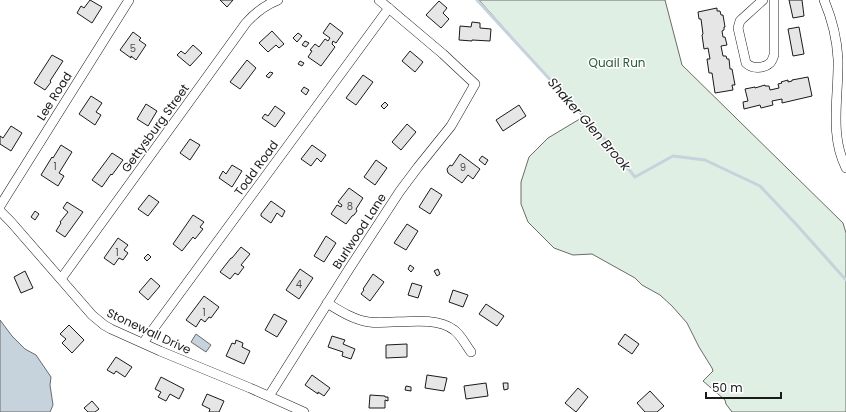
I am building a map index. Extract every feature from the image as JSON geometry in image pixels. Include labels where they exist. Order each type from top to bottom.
[{"type":"street","name":"Lee Road","points":[[0,206],[129,0]]},
{"type":"street","name":"Gettysburg Street","points":[[61,279],[246,23],[260,10],[278,0]]},
{"type":"street","points":[[380,0],[389,8]]},
{"type":"street","points":[[763,0],[740,21],[738,28],[744,60],[748,65],[756,68],[770,63],[774,55],[774,0]]},
{"type":"street","points":[[824,0],[831,18],[835,37],[842,97],[836,125],[837,138],[846,168]]},
{"type":"street","name":"Burlwood Lane","points":[[269,396],[327,303],[400,191],[451,126],[475,84],[443,54],[389,8]]},
{"type":"street","name":"Todd Road","points":[[143,343],[389,8]]},
{"type":"street","name":"Stonewall Drive","points":[[0,211],[96,320],[111,329],[304,412]]},
{"type":"street","points":[[327,303],[357,319],[366,322],[423,321],[445,324],[457,332],[471,352]]},
{"type":"green space","name":"Quail Run","points":[[479,0],[665,0],[682,65],[843,223],[846,233],[846,412],[732,412],[725,400],[703,381],[713,371],[712,368],[687,323],[672,306],[660,295],[642,285],[635,278],[592,254],[573,255],[554,248],[528,222],[521,204],[521,182],[529,157],[548,138],[583,117]]},
{"type":"shaded area","points":[[0,320],[12,336],[25,349],[36,355],[51,377],[50,385],[53,405],[50,412],[0,412]]},
{"type":"shaded area","points":[[196,334],[211,345],[206,352],[191,342]]},
{"type":"building","points":[[90,0],[102,7],[92,23],[77,13],[81,6],[84,8]]},
{"type":"building","points":[[220,0],[233,0],[227,7]]},
{"type":"building","points":[[789,0],[802,0],[804,16],[793,18]]},
{"type":"building","points":[[439,1],[447,8],[443,13],[449,19],[441,28],[426,15]]},
{"type":"building","points":[[717,8],[717,11],[720,11],[721,15],[723,15],[725,27],[722,31],[727,45],[721,46],[723,56],[726,56],[727,59],[729,59],[730,69],[732,69],[735,85],[732,85],[733,90],[715,93],[712,73],[709,73],[707,59],[710,59],[708,48],[704,49],[701,19],[699,19],[698,12]]},
{"type":"building","points":[[472,22],[480,23],[480,28],[491,29],[490,41],[459,40],[460,26],[471,27]]},
{"type":"building","points":[[330,23],[343,33],[336,43],[333,41],[332,44],[335,47],[321,66],[308,57],[312,51],[310,50],[315,44],[319,47],[325,39],[328,41],[330,38],[323,33]]},
{"type":"building","points":[[799,27],[804,54],[793,56],[788,29]]},
{"type":"building","points":[[272,31],[284,44],[279,48],[276,45],[268,52],[259,43]]},
{"type":"building","points":[[133,32],[141,38],[139,40],[146,45],[136,60],[120,50]]},
{"type":"building","points":[[298,33],[302,36],[297,42],[293,38]]},
{"type":"building","points":[[305,41],[309,43],[306,47],[302,45]]},
{"type":"building","points":[[193,45],[202,53],[190,66],[177,55],[181,51],[185,54]]},
{"type":"building","points":[[410,51],[423,62],[415,72],[402,61]]},
{"type":"building","points":[[52,55],[63,61],[45,90],[34,83]]},
{"type":"building","points":[[247,60],[256,68],[240,89],[230,82]]},
{"type":"building","points":[[300,61],[304,63],[302,66],[298,64]]},
{"type":"building","points":[[270,72],[273,73],[269,78],[266,76]]},
{"type":"building","points":[[363,75],[373,82],[356,105],[346,98]]},
{"type":"building","points":[[808,77],[812,96],[782,103],[782,99],[772,101],[773,105],[761,108],[760,105],[744,109],[743,102],[748,101],[745,89],[765,85],[769,86],[770,90],[779,88],[778,84],[782,83],[781,82],[788,80],[788,82]]},
{"type":"building","points":[[304,87],[309,90],[306,95],[301,91]]},
{"type":"building","points":[[91,96],[102,103],[96,112],[101,115],[95,125],[79,114]]},
{"type":"building","points":[[385,102],[388,105],[384,109],[381,106]]},
{"type":"building","points":[[146,104],[157,111],[148,126],[137,119]]},
{"type":"building","points":[[519,105],[526,116],[503,131],[496,120]]},
{"type":"building","points":[[275,106],[285,113],[275,127],[262,118],[265,114],[268,116]]},
{"type":"building","points":[[407,124],[416,132],[401,150],[392,142]]},
{"type":"building","points":[[11,126],[22,133],[11,151],[0,144],[0,136],[3,138]]},
{"type":"building","points":[[190,139],[200,145],[190,160],[180,153]]},
{"type":"building","points":[[61,145],[72,152],[59,173],[64,176],[58,186],[41,175]]},
{"type":"building","points":[[312,145],[326,155],[321,162],[317,158],[311,166],[301,159]]},
{"type":"building","points":[[112,153],[123,160],[102,187],[92,180]]},
{"type":"building","points":[[460,154],[480,169],[473,179],[468,175],[462,183],[448,173],[447,169],[450,165],[452,166]]},
{"type":"building","points":[[482,156],[488,160],[485,165],[479,160]]},
{"type":"building","points":[[376,160],[387,168],[375,185],[364,177]]},
{"type":"building","points":[[232,165],[242,171],[232,187],[219,178],[223,171],[226,174]]},
{"type":"building","points":[[349,188],[363,198],[356,209],[357,211],[346,224],[331,214],[337,205],[341,207],[342,205],[338,202]]},
{"type":"building","points":[[431,188],[442,195],[430,214],[419,207]]},
{"type":"building","points":[[149,195],[159,202],[148,216],[138,209]]},
{"type":"building","points":[[271,201],[285,211],[282,217],[277,213],[271,223],[261,216],[261,214]]},
{"type":"building","points":[[67,202],[83,212],[65,237],[56,231],[61,223],[60,222],[68,212],[63,208]]},
{"type":"building","points":[[35,211],[39,214],[35,220],[31,217]]},
{"type":"building","points":[[193,215],[204,222],[200,227],[203,229],[195,239],[193,237],[182,251],[173,244]]},
{"type":"building","points":[[407,224],[418,231],[406,250],[394,243]]},
{"type":"building","points":[[326,236],[336,243],[324,262],[314,256]]},
{"type":"building","points":[[118,238],[128,245],[124,250],[128,253],[123,260],[119,258],[114,265],[104,258]]},
{"type":"building","points":[[241,247],[250,254],[241,265],[244,267],[238,275],[235,273],[230,279],[220,272]]},
{"type":"building","points":[[148,254],[151,257],[147,261],[144,258]]},
{"type":"building","points":[[410,265],[414,268],[411,272],[408,269]]},
{"type":"building","points":[[300,269],[313,278],[299,299],[286,290]]},
{"type":"building","points":[[438,269],[440,274],[437,276],[434,271]]},
{"type":"building","points":[[25,271],[33,288],[21,293],[14,277]]},
{"type":"building","points":[[373,274],[384,282],[370,301],[361,294]]},
{"type":"building","points":[[151,278],[160,286],[148,300],[139,292]]},
{"type":"building","points":[[412,283],[422,286],[418,298],[408,295]]},
{"type":"building","points":[[453,290],[468,295],[463,307],[449,302]]},
{"type":"building","points":[[204,296],[219,307],[211,318],[209,317],[205,322],[201,319],[196,327],[186,320]]},
{"type":"building","points":[[486,304],[504,316],[497,326],[479,314]]},
{"type":"building","points":[[274,314],[287,321],[277,337],[265,330]]},
{"type":"building","points":[[69,325],[84,340],[72,353],[62,343],[66,339],[60,334]]},
{"type":"building","points":[[625,334],[639,344],[632,354],[618,344]]},
{"type":"building","points":[[332,336],[345,340],[343,344],[355,349],[351,359],[342,356],[343,352],[328,347]]},
{"type":"building","points":[[236,340],[243,343],[242,347],[250,351],[244,364],[226,356],[232,343],[235,344]]},
{"type":"building","points":[[407,344],[407,357],[386,358],[386,345]]},
{"type":"building","points":[[116,357],[132,367],[125,377],[116,371],[114,374],[107,370]]},
{"type":"building","points":[[312,375],[330,388],[324,396],[318,392],[318,394],[305,385]]},
{"type":"building","points":[[427,375],[447,378],[444,391],[425,388]]},
{"type":"building","points":[[161,377],[184,389],[179,399],[170,394],[166,401],[158,397],[161,392],[155,389]]},
{"type":"building","points":[[486,383],[488,396],[466,399],[464,386]]},
{"type":"building","points":[[503,383],[508,383],[508,389],[504,390]]},
{"type":"building","points":[[406,386],[411,387],[411,391],[405,390]]},
{"type":"building","points":[[578,388],[588,397],[576,412],[565,403]]},
{"type":"building","points":[[650,391],[664,406],[657,412],[645,412],[637,403]]},
{"type":"building","points":[[207,394],[224,401],[219,412],[209,412],[210,409],[202,405]]},
{"type":"building","points":[[370,395],[388,397],[388,401],[385,400],[385,408],[369,408]]},
{"type":"building","points":[[92,401],[99,409],[95,412],[88,412],[84,408]]},
{"type":"waterway","name":"Shaker Glen Brook","points":[[477,0],[601,135],[635,177],[673,156],[705,160],[760,186],[846,280]]}]
